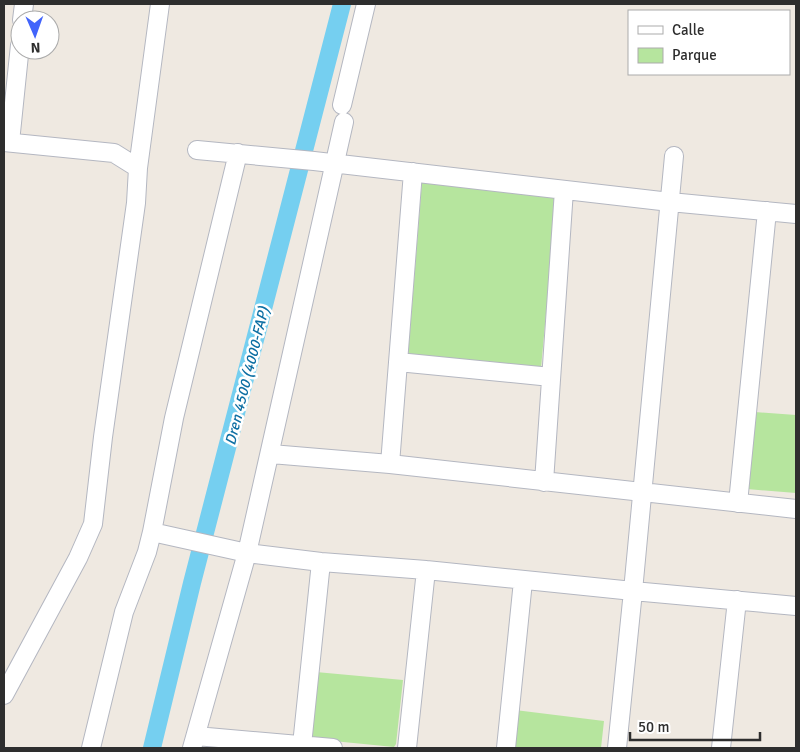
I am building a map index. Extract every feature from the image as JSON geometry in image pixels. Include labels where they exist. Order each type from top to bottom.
[{"type":"street","points":[[4,695],[78,558],[93,524],[103,437],[136,203],[138,168],[160,4]]},
{"type":"street","points":[[333,748],[302,745],[194,742],[247,553],[271,454],[335,163],[343,113],[366,4]]},
{"type":"street","points":[[18,60],[7,142],[114,153],[138,168]]},
{"type":"street","points":[[197,150],[314,160],[670,202],[796,214]]},
{"type":"street","points":[[91,748],[124,612],[147,552],[152,532],[174,418],[238,153]]},
{"type":"street","points":[[617,748],[674,156]]},
{"type":"street","points":[[390,464],[413,172]]},
{"type":"street","points":[[544,482],[564,190]]},
{"type":"street","points":[[738,503],[767,211]]},
{"type":"street","points":[[398,362],[551,377]]},
{"type":"street","points":[[271,454],[390,464],[796,509]]},
{"type":"street","points":[[152,532],[247,553],[322,562],[426,570],[633,592],[796,606]]},
{"type":"street","points":[[302,745],[322,562]]},
{"type":"street","points":[[407,748],[426,570]]},
{"type":"street","points":[[506,748],[523,581]]},
{"type":"street","points":[[720,748],[738,600]]},
{"type":"green space","points":[[422,181],[557,194],[541,368],[408,356]]},
{"type":"green space","points":[[755,412],[796,415],[796,493],[747,489]]},
{"type":"green space","points":[[316,672],[403,680],[396,744],[394,747],[313,739],[309,737]]},
{"type":"green space","points":[[515,710],[604,721],[601,748],[511,748]]},
{"type":"waterway","name":"Dren 4500 (4000-FAP)","points":[[152,748],[192,583],[342,4]]}]
